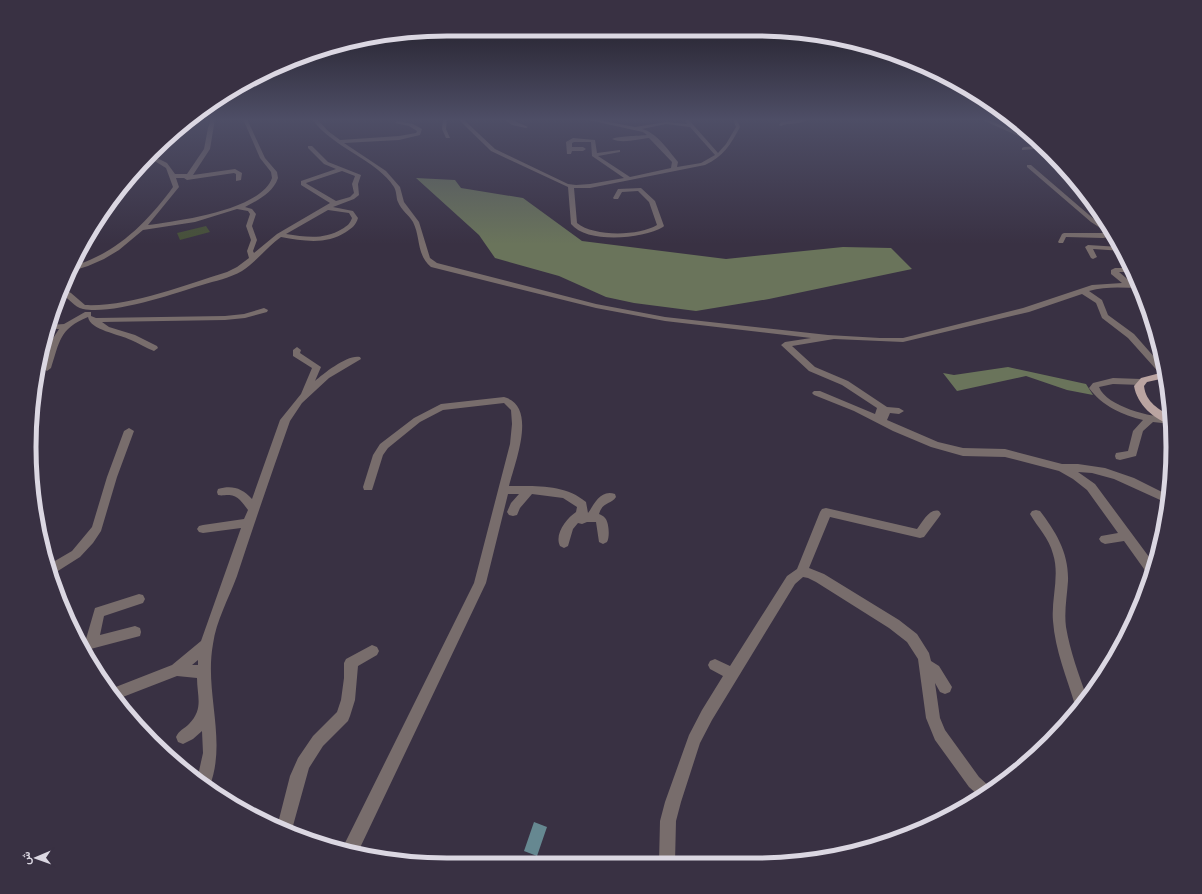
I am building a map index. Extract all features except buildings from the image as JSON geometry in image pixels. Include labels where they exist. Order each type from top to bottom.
[{"type":"main road","points":[[1151,414],[1139,392],[1139,386],[1142,382],[1159,376]]},
{"type":"street","points":[[159,161],[168,165],[176,187]]},
{"type":"street","points":[[77,267],[113,251],[142,228],[164,204],[176,187],[188,177],[199,161]]},
{"type":"street","points":[[142,228],[195,220],[240,207],[253,201],[273,184],[275,177],[274,172],[264,161]]},
{"type":"street","points":[[47,368],[59,333],[64,326],[74,320],[119,305],[224,276],[240,269],[279,235],[331,206],[352,198],[357,194],[355,184],[358,175],[340,170],[324,161]]},
{"type":"street","points":[[367,161],[384,172],[398,188],[401,202],[416,222],[427,259],[440,267],[596,306],[665,319],[828,338]]},
{"type":"street","points":[[516,161],[571,187],[590,186],[703,164],[711,161]]},
{"type":"street","points":[[592,164],[604,161],[628,178]]},
{"type":"street","points":[[674,161],[675,162],[674,170]]},
{"type":"street","points":[[1029,166],[1102,227]]},
{"type":"street","points":[[331,206],[334,203],[331,200],[313,191],[304,185],[303,182],[340,170]]},
{"type":"street","points":[[173,176],[188,177],[235,171],[239,173],[238,180]]},
{"type":"street","points":[[571,187],[574,224],[581,230],[617,235],[650,231],[661,226],[652,201],[639,189],[620,190],[616,198]]},
{"type":"street","points":[[279,235],[315,240],[325,239],[339,234],[353,223],[354,216],[350,212],[331,206]]},
{"type":"street","points":[[240,207],[250,210],[253,214],[249,226],[254,240],[250,251],[253,258]]},
{"type":"street","points":[[1093,221],[1098,221]]},
{"type":"street","points":[[1061,242],[1064,235],[1107,236]]},
{"type":"street","points":[[1093,257],[1088,247],[1115,249]]},
{"type":"street","points":[[1126,270],[1115,270],[1114,272],[1129,285]]},
{"type":"street","points":[[879,421],[882,407],[846,383],[812,369],[785,345],[828,338],[846,337],[880,340],[903,340],[1026,310],[1102,286],[1133,285]]},
{"type":"street","points":[[1085,292],[1099,302],[1106,316],[1132,336],[1158,367]]},
{"type":"street","points":[[66,294],[84,307],[106,329],[132,338],[154,348]]},
{"type":"street","points":[[90,314],[225,318],[245,316],[264,310]]},
{"type":"street","points":[[54,327],[64,326]]},
{"type":"street","points":[[297,350],[296,354],[317,367],[303,397]]},
{"type":"street","points":[[204,778],[211,754],[210,725],[204,672],[206,644],[285,420],[303,397],[326,376],[357,359]]},
{"type":"street","points":[[1142,382],[1105,382],[1096,385],[1094,388],[1099,395],[1108,402],[1165,418]]},
{"type":"street","points":[[817,393],[857,409],[918,439],[946,448],[963,452],[1006,453],[1062,468],[1077,476],[1091,487],[1118,521],[1148,565]]},
{"type":"street","points":[[352,846],[480,583],[492,542],[516,436],[517,416],[513,405],[504,400],[441,407],[417,420],[384,446],[378,455],[368,487]]},
{"type":"street","points":[[879,421],[887,410],[899,412]]},
{"type":"street","points":[[1120,456],[1132,453],[1135,438],[1142,424],[1148,422],[1151,414]]},
{"type":"street","points":[[54,568],[76,554],[89,540],[96,528],[112,477],[129,431]]},
{"type":"street","points":[[1062,468],[1094,469],[1136,482],[1163,496]]},
{"type":"street","points":[[503,490],[529,490],[568,494],[577,499],[582,505],[585,517]]},
{"type":"street","points":[[513,512],[515,506],[529,490]]},
{"type":"street","points":[[222,492],[238,492],[248,500],[253,510]]},
{"type":"street","points":[[585,517],[600,502],[611,497]]},
{"type":"street","points":[[802,572],[826,512],[920,534],[935,514]]},
{"type":"street","points":[[1036,514],[1055,542],[1061,557],[1062,572],[1058,610],[1060,628],[1080,698]]},
{"type":"street","points":[[564,543],[566,528],[576,517],[597,518],[601,520],[603,539]]},
{"type":"street","points":[[203,529],[249,523]]},
{"type":"street","points":[[1105,539],[1127,536]]},
{"type":"street","points":[[667,858],[668,821],[694,740],[707,715],[791,580],[798,573],[802,572],[812,574],[820,578],[906,632],[919,646],[924,657],[933,718],[940,735],[974,782],[983,789]]},
{"type":"street","points":[[86,644],[99,612],[139,599]]},
{"type":"street","points":[[87,645],[135,632]]},
{"type":"street","points":[[118,692],[177,670],[206,644]]},
{"type":"street","points":[[285,825],[298,776],[304,763],[318,742],[343,716],[348,700],[351,678],[351,663],[372,651]]},
{"type":"street","points":[[715,665],[733,674]]},
{"type":"street","points":[[925,666],[934,670],[945,687]]},
{"type":"street","points":[[177,670],[204,672]]},
{"type":"street","points":[[183,737],[192,732],[200,724],[207,709]]},
{"type":"shaded area","points":[[416,178],[455,180],[461,188],[523,198],[582,241],[726,259],[843,247],[891,248],[912,269],[769,299],[696,311],[634,303],[606,297],[559,276],[495,258],[479,235]]},
{"type":"shaded area","points":[[206,226],[210,232],[180,240],[177,233]]},
{"type":"shaded area","points":[[1008,367],[1086,384],[1093,395],[1067,390],[1026,376],[957,391],[943,373],[954,375]]},
{"type":"shaded area","points":[[534,822],[547,827],[537,856],[524,851]]}]
